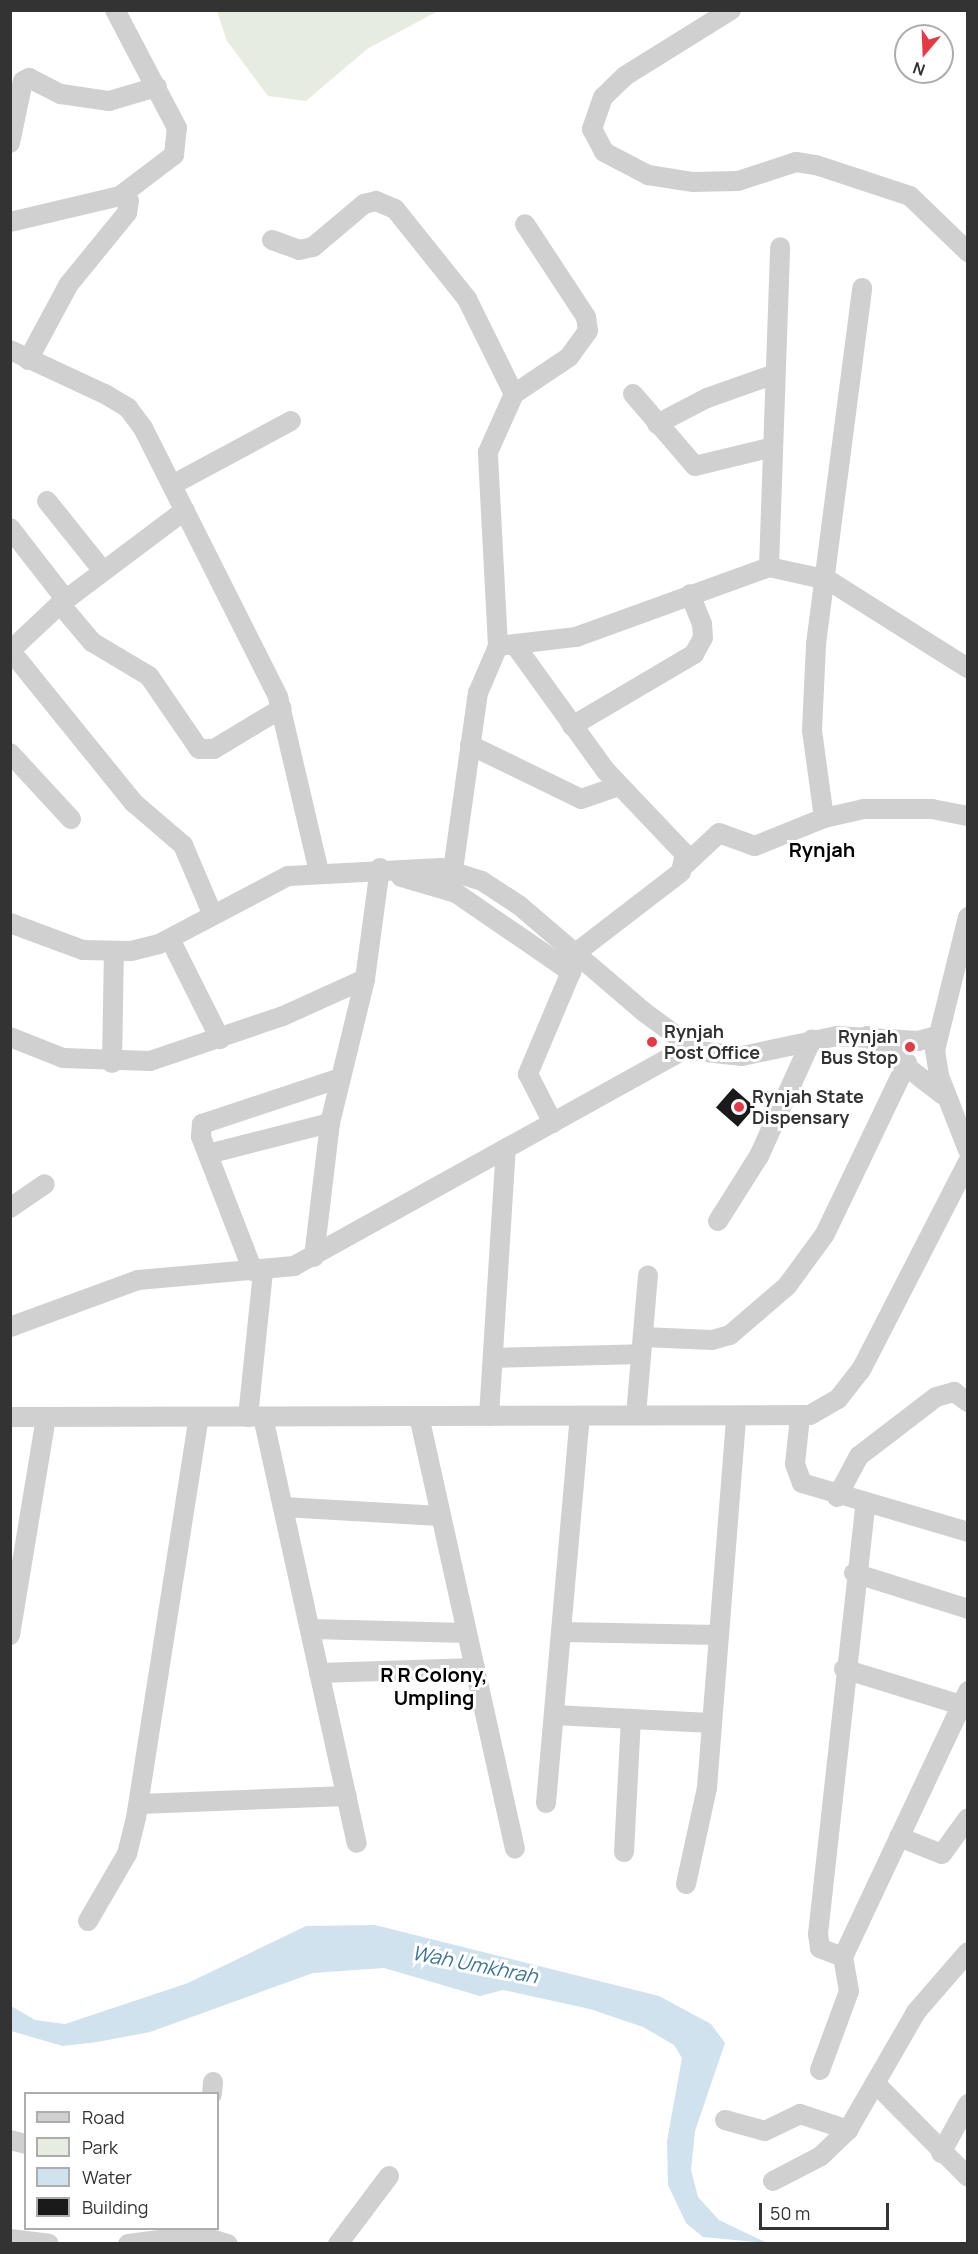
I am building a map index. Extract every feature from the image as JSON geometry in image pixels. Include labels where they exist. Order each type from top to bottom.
[{"type":"street","points":[[10,222],[120,195],[163,167],[179,142],[157,87],[115,10]]},
{"type":"street","points":[[731,10],[626,76],[603,97],[592,129],[603,152],[648,175],[693,182],[738,181],[796,162],[816,165],[910,196],[968,252]]},
{"type":"street","points":[[10,143],[23,81],[29,78],[61,94],[109,101],[157,87]]},
{"type":"street","points":[[28,360],[69,284],[127,213],[129,201],[120,195]]},
{"type":"street","points":[[272,240],[299,250],[313,247],[364,204],[376,201],[395,209],[467,299],[514,394]]},
{"type":"street","points":[[525,224],[586,316],[588,331],[569,357],[514,394],[488,452],[507,646],[619,786],[680,847],[686,864]]},
{"type":"street","points":[[769,567],[780,246]]},
{"type":"street","points":[[824,818],[812,730],[816,644],[828,580],[862,288]]},
{"type":"street","points":[[10,350],[128,408],[185,510],[282,708],[319,872]]},
{"type":"street","points":[[657,424],[707,398],[775,374]]},
{"type":"street","points":[[633,394],[695,466],[773,447]]},
{"type":"street","points":[[172,485],[291,421]]},
{"type":"street","points":[[47,501],[104,572]]},
{"type":"street","points":[[185,510],[63,602],[11,650],[134,803],[183,845],[212,914]]},
{"type":"street","points":[[10,528],[92,642],[149,676],[199,748],[214,749],[282,708]]},
{"type":"street","points":[[507,646],[576,637],[769,567],[828,580],[968,668]]},
{"type":"street","points":[[572,726],[694,654],[703,638],[702,624],[690,594]]},
{"type":"street","points":[[453,870],[478,693],[507,646]]},
{"type":"street","points":[[470,745],[581,799],[619,786]]},
{"type":"street","points":[[12,758],[71,819]]},
{"type":"street","points":[[577,952],[686,864],[719,833],[755,846],[824,818],[864,809],[914,808],[968,816]]},
{"type":"street","points":[[10,923],[83,950],[114,951],[150,948],[170,939],[260,886],[319,872],[453,870],[498,891],[577,952],[689,1047],[742,1056],[812,1039],[865,1034],[918,1041],[937,1036]]},
{"type":"street","points":[[314,1257],[330,1123],[364,979],[380,872]]},
{"type":"street","points":[[380,872],[422,879],[456,893],[566,964],[571,979],[528,1074],[553,1123]]},
{"type":"street","points":[[966,926],[937,1036],[936,1060],[947,1099],[968,1150]]},
{"type":"street","points":[[170,939],[220,1039]]},
{"type":"street","points":[[112,1064],[114,951]]},
{"type":"street","points":[[10,1037],[63,1058],[112,1064],[150,1061],[220,1039],[364,979]]},
{"type":"street","points":[[865,1034],[907,1063],[947,1099]]},
{"type":"street","points":[[718,1221],[769,1136],[812,1039]]},
{"type":"street","points":[[10,1327],[138,1280],[258,1271],[314,1257],[689,1047]]},
{"type":"street","points":[[493,1358],[712,1340],[730,1335],[787,1286],[825,1234],[907,1063]]},
{"type":"street","points":[[340,1078],[208,1120],[200,1131],[258,1271],[255,1417],[283,1507],[357,1843]]},
{"type":"street","points":[[208,1154],[330,1123]]},
{"type":"street","points":[[489,1416],[506,1149]]},
{"type":"street","points":[[10,1417],[636,1415],[800,1417],[838,1399],[861,1370],[968,1162]]},
{"type":"street","points":[[10,1208],[45,1184]]},
{"type":"street","points":[[636,1415],[648,1276]]},
{"type":"street","points":[[837,1497],[859,1456],[936,1397],[954,1392],[968,1402]]},
{"type":"street","points":[[419,1416],[515,1848]]},
{"type":"street","points":[[546,1803],[580,1416]]},
{"type":"street","points":[[10,1635],[14,1595],[45,1417]]},
{"type":"street","points":[[88,1922],[127,1854],[139,1804],[199,1417]]},
{"type":"street","points":[[686,1884],[704,1814],[736,1417]]},
{"type":"street","points":[[800,1417],[797,1474],[812,1490],[968,1532]]},
{"type":"street","points":[[843,1957],[820,1948],[818,1934],[854,1573],[865,1506]]},
{"type":"street","points":[[283,1507],[441,1516]]},
{"type":"street","points":[[854,1573],[968,1609]]},
{"type":"street","points":[[310,1629],[467,1633]]},
{"type":"street","points":[[561,1632],[719,1635]]},
{"type":"street","points":[[320,1673],[475,1668]]},
{"type":"street","points":[[820,2070],[848,2000],[843,1957],[964,1698],[844,1669]]},
{"type":"street","points":[[554,1715],[711,1723]]},
{"type":"street","points":[[624,1852],[631,1719]]},
{"type":"street","points":[[139,1804],[347,1796]]},
{"type":"street","points":[[899,1837],[942,1854],[968,1818]]},
{"type":"street","points":[[773,2181],[821,2156],[849,2130],[916,2012],[968,1952]]},
{"type":"street","points":[[875,2083],[941,2153],[968,2177]]},
{"type":"street","points":[[941,2153],[968,2104]]},
{"type":"street","points":[[725,2120],[765,2131],[800,2114],[849,2130]]},
{"type":"street","points":[[338,2244],[389,2176]]},
{"type":"street","points":[[128,2244],[197,2236],[228,2244]]},
{"type":"street","points":[[10,2239],[49,2244]]},
{"type":"green space","points":[[217,10],[438,11],[367,49],[306,101],[268,96],[227,41]]},
{"type":"water","name":"Wah Umkhrah","points":[[375,1925],[659,1996],[711,2024],[725,2043],[695,2131],[691,2170],[698,2197],[719,2220],[767,2243],[703,2237],[686,2223],[668,2185],[667,2141],[682,2058],[674,2045],[643,2027],[590,2009],[503,1990],[480,1996],[384,1968],[313,1973],[150,2032],[97,2042],[63,2046],[11,2031],[11,2006],[35,2020],[65,2024],[188,1983],[306,1926]]},
{"type":"building","points":[[733,1088],[755,1107],[738,1127],[716,1108]]},
{"type":"place","name":"Rynjah Post Office","points":[[652,1042]]},
{"type":"place","name":"Rynjah Bus Stop","points":[[910,1047]]},
{"type":"place","name":"Rynjah State Dispensary","points":[[739,1107]]},
{"type":"district","name":"Rynjah","points":[[822,849]]},
{"type":"district","name":"R R Colony, Umpling","points":[[434,1686]]}]
